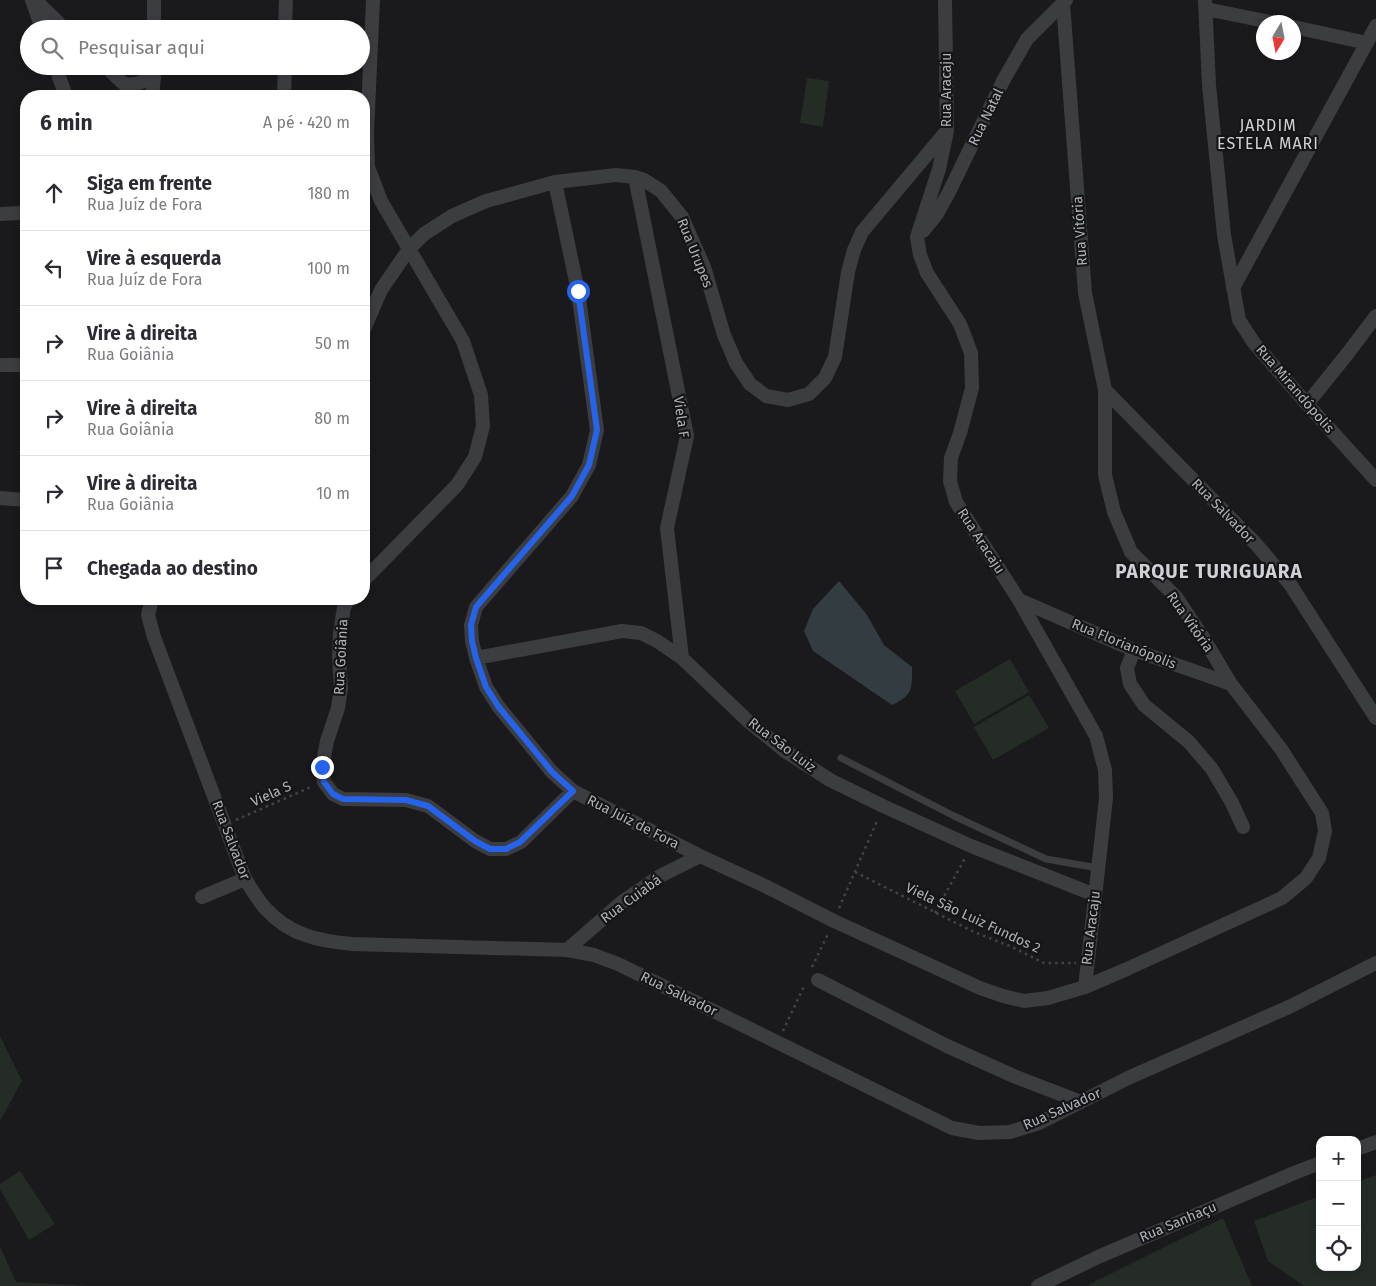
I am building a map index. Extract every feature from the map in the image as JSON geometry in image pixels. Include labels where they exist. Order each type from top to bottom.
[{"type":"street","points":[[33,0],[39,20]]},
{"type":"street","points":[[33,0],[55,20]]},
{"type":"street","points":[[154,0],[154,20]]},
{"type":"street","points":[[285,20],[286,0]]},
{"type":"street","points":[[370,66],[373,0]]},
{"type":"street","name":"Rua Aracaju","points":[[945,0],[947,131],[939,169],[917,237],[920,255],[927,273],[960,324],[971,354],[972,388],[951,458],[950,481],[956,502],[1019,600],[1096,736],[1105,770],[1106,798],[1085,987]]},
{"type":"street","name":"Rua Natal","points":[[917,237],[937,214],[1003,81],[1027,39],[1065,1]]},
{"type":"street","name":"Rua Vitória","points":[[1048,998],[1085,987],[1282,898],[1306,878],[1319,858],[1325,832],[1322,813],[1281,748],[1231,684],[1176,597],[1132,552],[1114,512],[1105,475],[1105,390],[1085,293],[1065,1]]},
{"type":"street","points":[[1205,4],[1256,18]]},
{"type":"street","name":"Rua Mirandópolis","points":[[1205,4],[1211,105],[1224,235],[1240,320],[1254,343],[1376,480]]},
{"type":"street","points":[[1233,288],[1376,26]]},
{"type":"street","points":[[1301,29],[1367,43]]},
{"type":"street","points":[[58,75],[64,90]]},
{"type":"street","points":[[114,75],[130,90]]},
{"type":"street","points":[[124,84],[135,86],[150,75]]},
{"type":"street","points":[[152,90],[154,75]]},
{"type":"street","points":[[284,75],[284,90]]},
{"type":"street","points":[[369,90],[370,75]]},
{"type":"street","name":"Rua Urupes","points":[[370,315],[381,290],[409,249],[424,234],[452,216],[486,201],[555,182],[616,175],[635,177],[644,180],[661,191],[682,217],[704,268],[724,335],[736,363],[750,384],[766,396],[788,400],[809,394],[825,378],[835,357],[848,272],[854,250],[862,232],[947,131]]},
{"type":"street","points":[[370,173],[381,201],[463,341],[481,394],[484,426],[475,457],[458,485],[370,574]]},
{"type":"street","name":"Viela F","points":[[635,177],[687,436],[667,528],[682,658]]},
{"type":"street","name":"Rua Juíz de Fora","points":[[555,182],[578,291],[597,430],[589,465],[572,496],[476,607],[471,625],[472,641],[486,687],[498,706],[552,772],[573,791],[700,856],[980,988],[1024,1001],[1048,998]]},
{"type":"street","points":[[0,214],[20,212]]},
{"type":"street","points":[[1307,404],[1376,316]]},
{"type":"street","points":[[0,365],[20,365]]},
{"type":"street","name":"Rua Salvador","points":[[1105,390],[1256,544],[1290,584],[1376,718]]},
{"type":"street","points":[[0,498],[20,500]]},
{"type":"street","name":"Rua Florianópolis","points":[[1019,600],[1134,650],[1231,684]]},
{"type":"street","name":"Rua Salvador","points":[[150,605],[148,615],[154,637],[245,879],[265,908],[283,925],[304,936],[331,942],[567,950],[594,955],[618,964],[952,1128],[979,1133],[1010,1132],[1039,1123],[1128,1078],[1289,1007],[1376,964]]},
{"type":"street","name":"Rua Goiânia","points":[[324,782],[322,767],[327,741],[338,708],[341,688],[340,633],[345,605]]},
{"type":"street","name":"Rua São Luiz","points":[[476,658],[622,631],[641,633],[682,658],[756,727],[786,751],[822,775],[883,806],[971,846],[1095,895]]},
{"type":"street","points":[[1134,650],[1127,668],[1130,684],[1144,705],[1189,742],[1212,770],[1232,803],[1243,827]]},
{"type":"street","points":[[324,782],[333,794],[343,799],[406,800],[428,806],[475,841],[490,849],[506,849],[520,842],[573,791]]},
{"type":"street","name":"Rua Cuiabá","points":[[567,950],[622,902],[660,876],[700,856]]},
{"type":"street","points":[[202,897],[245,879]]},
{"type":"street","points":[[818,980],[947,1046],[1081,1102]]},
{"type":"street","points":[[1361,1148],[1376,1142]]},
{"type":"street","name":"Rua Sanhaçu","points":[[1038,1286],[1098,1257],[1316,1165]]},
{"type":"lane","points":[[842,758],[954,816],[1046,859],[1098,868]]},
{"type":"path","name":"Viela S","points":[[225,825],[324,782]]},
{"type":"path","points":[[935,913],[971,846]]},
{"type":"path","name":"Viela São Luiz Fundos 2","points":[[855,872],[974,932],[1012,947],[1044,963],[1087,963]]},
{"type":"shaded area","points":[[807,78],[829,81],[823,127],[800,123]]},
{"type":"shaded area","points":[[839,581],[867,615],[884,645],[912,667],[912,681],[908,695],[892,705],[813,651],[804,631],[813,609]]},
{"type":"shaded area","points":[[1010,659],[1029,692],[974,724],[955,691]]},
{"type":"shaded area","points":[[1029,695],[1049,728],[993,760],[974,727]]},
{"type":"shaded area","points":[[0,1036],[22,1081],[0,1121]]},
{"type":"shaded area","points":[[20,1171],[55,1224],[29,1240],[0,1189],[0,1184]]},
{"type":"shaded area","points":[[1376,1175],[1376,1286],[1304,1286],[1268,1261],[1254,1221],[1316,1198],[1316,1271],[1361,1271],[1361,1181]]},
{"type":"shaded area","points":[[1223,1218],[1252,1286],[1090,1286],[1090,1284]]},
{"type":"shaded area","points":[[0,1246],[16,1282],[92,1286],[0,1286]]},
{"type":"district","name":"JARDIM ESTELA MARI","points":[[1268,134]]},
{"type":"district","name":"PARQUE TURIGUARA","points":[[1209,571]]},
{"type":"route","points":[[322,767],[324,782],[333,794],[343,799],[406,800],[428,806],[475,841],[490,849],[506,849],[520,842],[573,791],[552,772],[511,723],[486,687],[476,658],[471,625],[476,607],[572,496],[589,465],[597,430],[578,291]]}]
